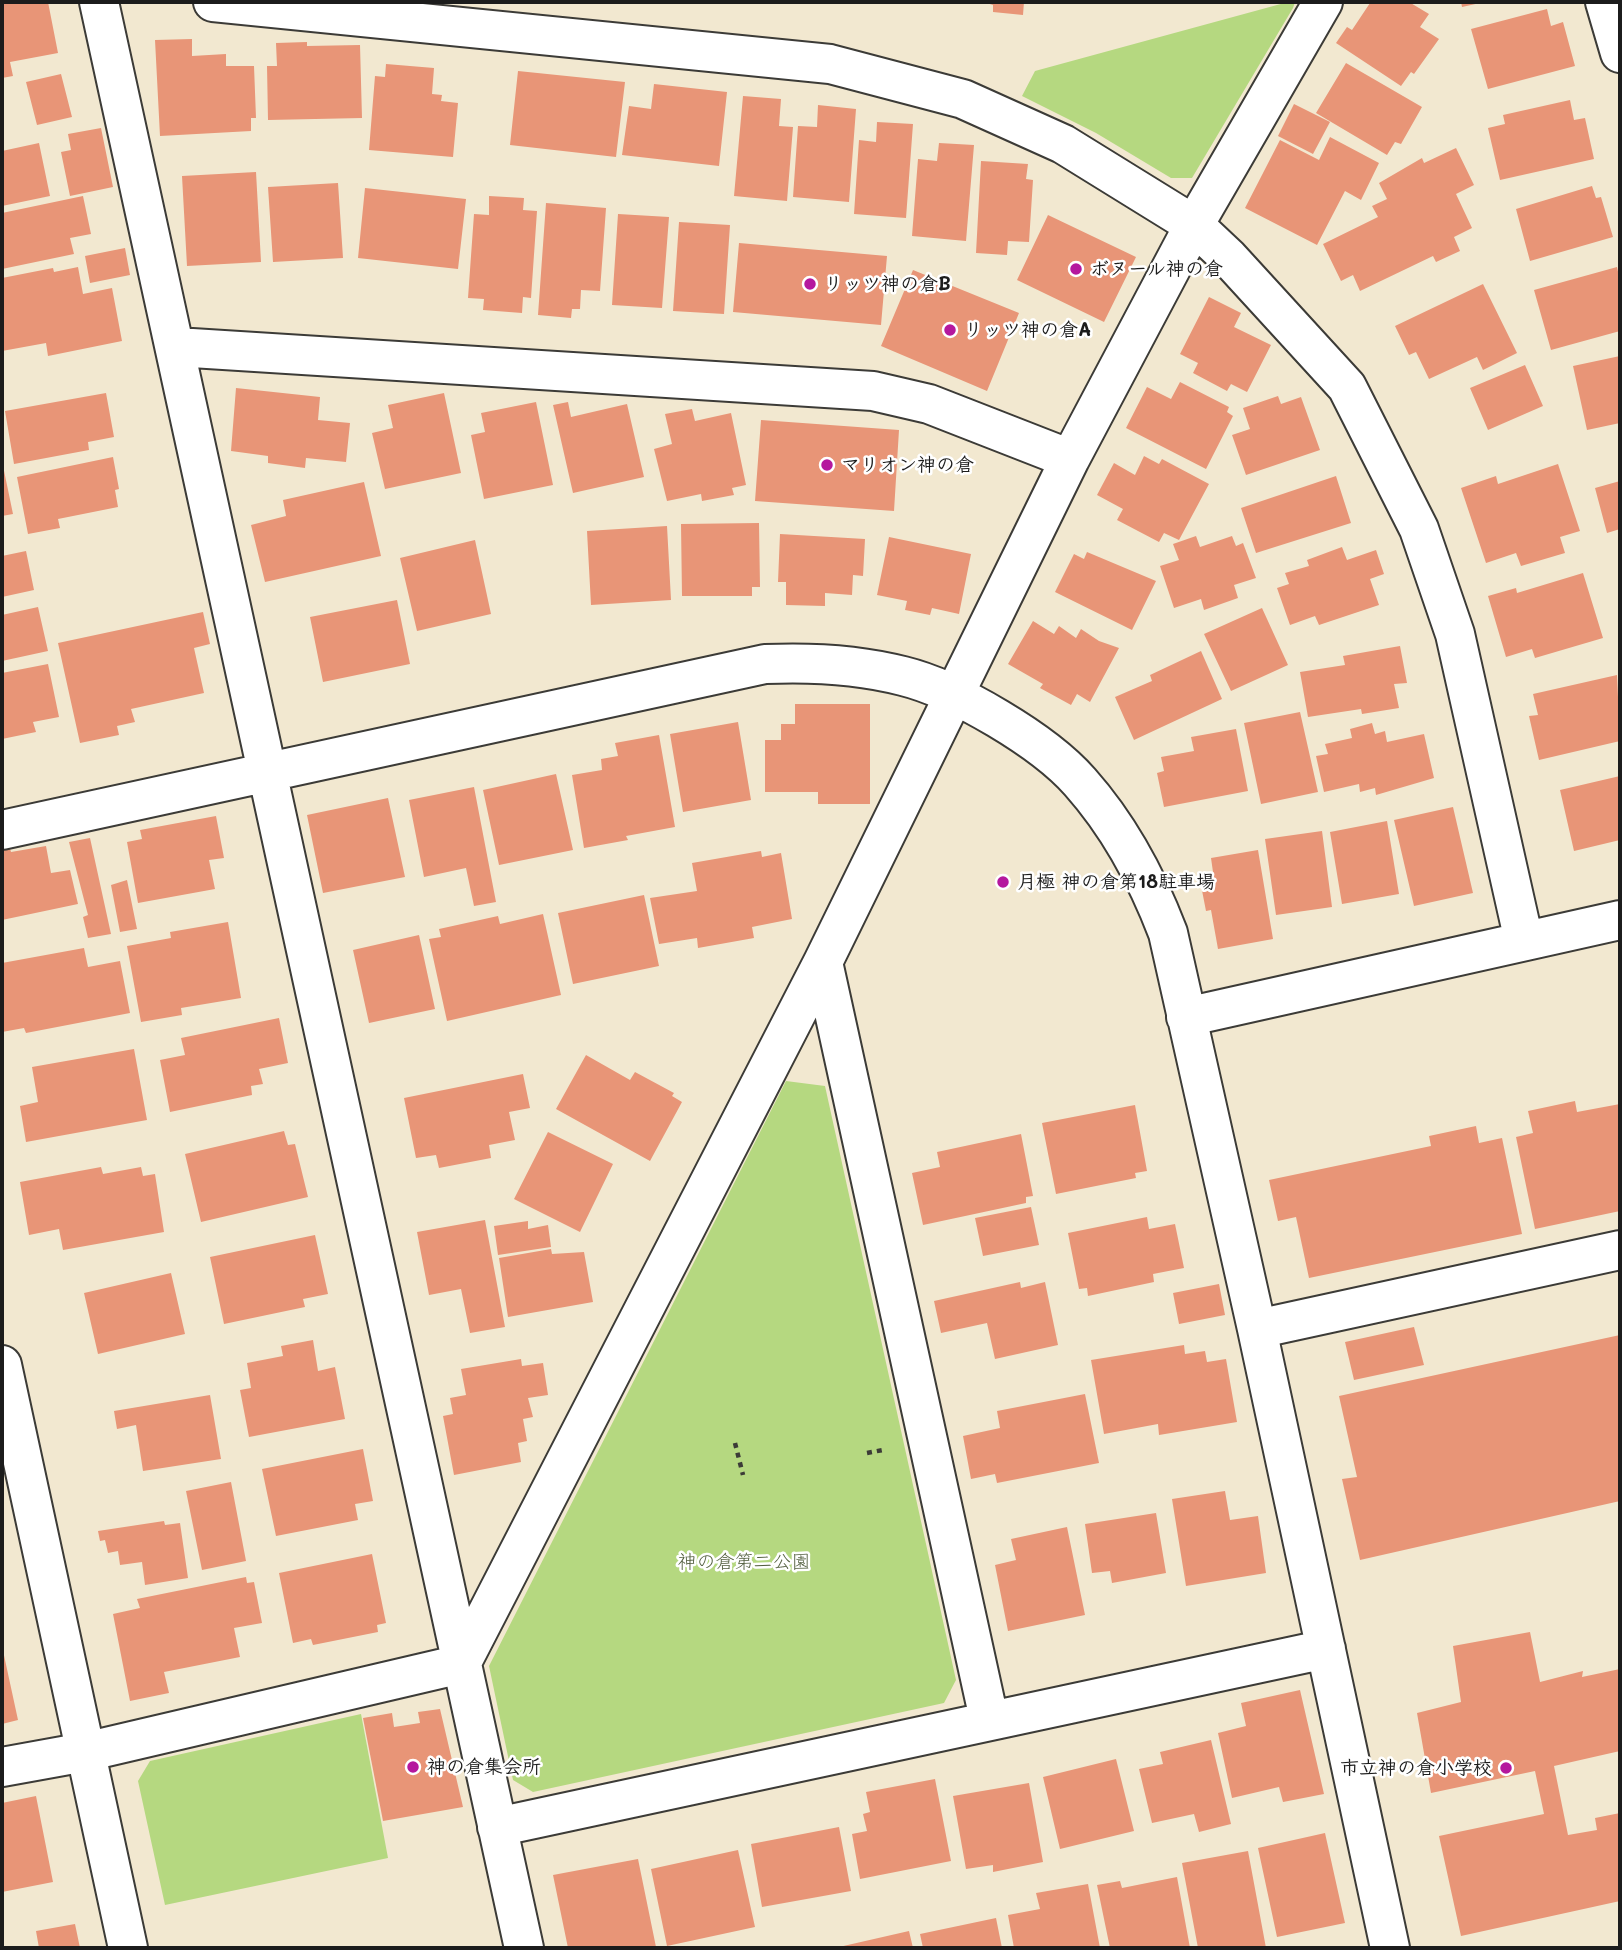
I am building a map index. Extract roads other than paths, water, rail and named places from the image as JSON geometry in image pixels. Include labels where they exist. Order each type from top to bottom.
[{"type":"street","points":[[99,2],[524,1948]]},
{"type":"street","points":[[213,2],[830,64],[963,99],[1063,144],[1194,225],[1228,257],[1347,387],[1419,529],[1455,634],[1524,941]]},
{"type":"street","points":[[2,1768],[85,1752],[461,1664],[822,962],[1070,459],[1194,225],[1323,2]]},
{"type":"street","points":[[1605,2],[1620,53]]},
{"type":"street","points":[[176,347],[873,391],[929,404],[1070,459]]},
{"type":"street","points":[[2,830],[765,664],[813,662],[858,667],[905,677],[985,712],[1049,754],[1078,780],[1106,814],[1152,891],[1168,933],[1257,1329],[1390,1948]]},
{"type":"street","points":[[1186,1017],[1620,920]]},
{"type":"street","points":[[822,962],[989,1719]]},
{"type":"street","points":[[1257,1329],[1620,1250]]},
{"type":"street","points":[[2,1365],[128,1948]]},
{"type":"street","points":[[497,1826],[1326,1649]]},
{"type":"place","name":"ボヌール神の倉","points":[[1076,269]]},
{"type":"place","name":"リッツ神の倉B","points":[[810,284]]},
{"type":"place","name":"リッツ神の倉A","points":[[950,330]]},
{"type":"place","name":"マリオン神の倉","points":[[827,465]]},
{"type":"place","name":"月極 神の倉第18駐車場","points":[[1003,882]]},
{"type":"place","name":"神の倉集会所","points":[[413,1767]]},
{"type":"place","name":"市立神の倉小学校","points":[[1506,1768]]},
{"type":"park label","name":"神の倉第二公園","points":[[744,1562]]}]
